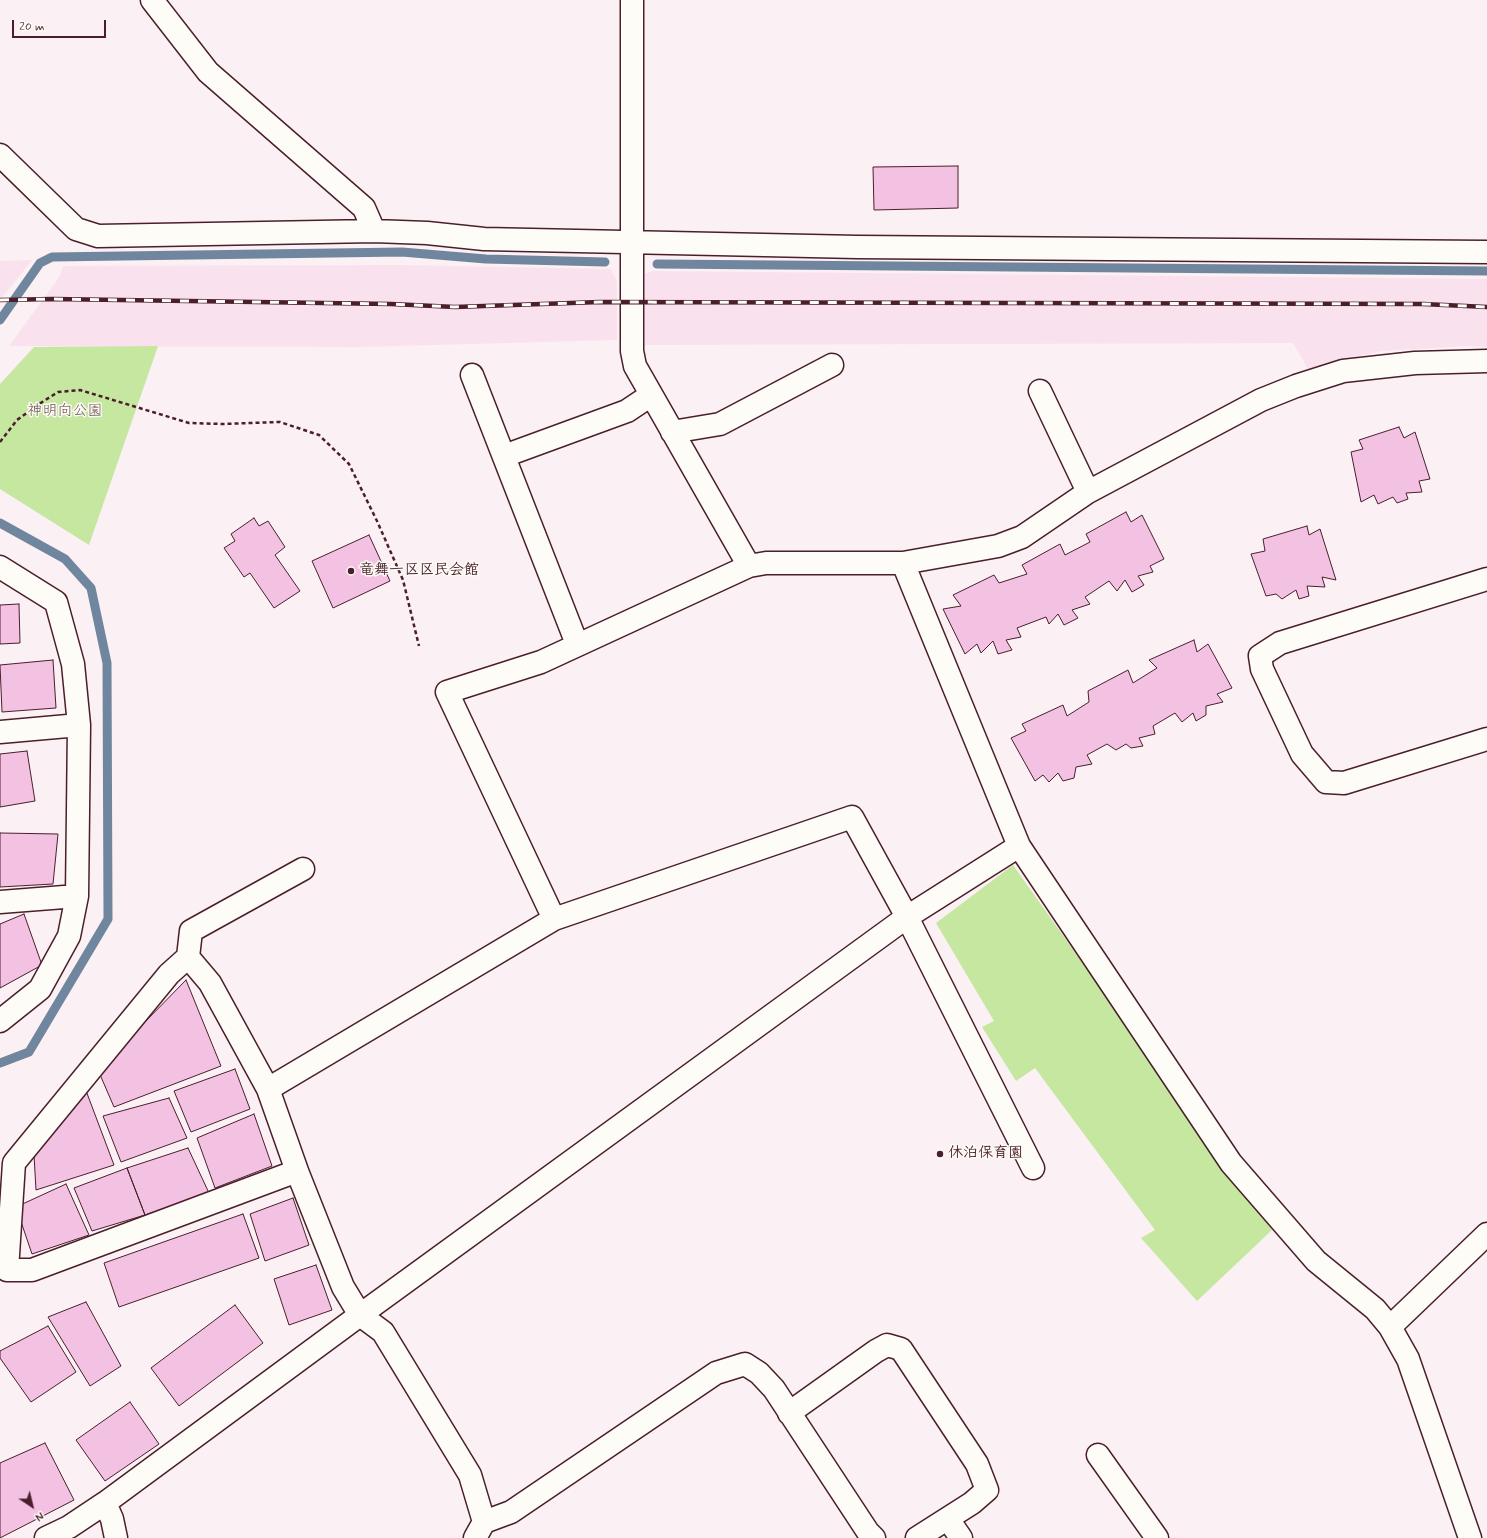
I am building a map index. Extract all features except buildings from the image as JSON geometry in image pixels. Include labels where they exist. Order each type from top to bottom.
[{"type":"street","points":[[152,0],[208,72],[364,208],[374,231]]},
{"type":"street","points":[[632,0],[632,351],[635,366],[748,566]]},
{"type":"street","points":[[3,163],[76,229],[98,236],[374,231],[427,233],[484,239],[857,247],[1487,252]]},
{"type":"street","points":[[554,919],[447,692],[541,662],[748,566],[766,563],[903,563],[998,546],[1022,537],[1088,492],[1262,400],[1296,386],[1343,371],[1415,363],[1487,361]]},
{"type":"street","points":[[672,432],[720,424],[832,365]]},
{"type":"street","points":[[472,375],[578,644]]},
{"type":"street","points":[[1040,391],[1088,492]]},
{"type":"street","points":[[504,456],[627,411],[651,395]]},
{"type":"street","points":[[903,563],[1019,846],[1231,1163],[1316,1261],[1375,1309],[1390,1327],[1408,1359],[1470,1538]]},
{"type":"street","points":[[0,568],[56,602],[73,664],[79,725],[77,896],[69,936],[40,988],[0,1021]]},
{"type":"street","points":[[1487,579],[1280,643],[1260,656],[1262,670],[1302,754],[1326,782],[1344,783],[1487,739]]},
{"type":"street","points":[[0,732],[79,725]]},
{"type":"street","points":[[268,1088],[554,919],[852,817],[907,917],[1033,1168]]},
{"type":"street","points":[[46,1538],[69,1527],[105,1503],[360,1314],[907,917],[1019,846]]},
{"type":"street","points":[[297,1171],[32,1270],[7,1270],[5,1224],[14,1163],[169,974],[188,957],[191,931],[303,869]]},
{"type":"street","points":[[0,902],[77,896]]},
{"type":"street","points":[[188,957],[210,983],[268,1088],[297,1171],[343,1287],[360,1314],[383,1332],[470,1475],[479,1530],[511,1512],[716,1373],[745,1364],[758,1373],[774,1389],[868,1532],[874,1538]]},
{"type":"street","points":[[1390,1327],[1487,1234]]},
{"type":"street","points":[[789,1413],[876,1351],[887,1345],[901,1349],[977,1464],[987,1490],[972,1503],[918,1538]]},
{"type":"street","points":[[1098,1456],[1157,1538]]},
{"type":"street","points":[[105,1503],[112,1519],[116,1538]]},
{"type":"street","points":[[948,1519],[961,1538]]},
{"type":"path","points":[[0,442],[17,420],[39,404],[58,392],[80,390],[189,423],[222,424],[280,422],[319,435],[350,464],[403,580],[419,646]]},
{"type":"shaded area","points":[[32,260],[13,284],[0,300],[0,261]]},
{"type":"shaded area","points":[[398,265],[611,269],[617,282],[617,340],[360,347],[9,346],[60,276],[63,266]]},
{"type":"shaded area","points":[[653,271],[1487,279],[1487,347],[1467,346],[1381,351],[1308,369],[1293,343],[645,345],[645,274]]},
{"type":"green space","name":"神明向公園","points":[[158,346],[89,545],[0,489],[0,384],[34,347]]},
{"type":"green space","points":[[1013,865],[1272,1230],[1197,1301],[1141,1238],[1155,1230],[1035,1068],[1016,1081],[982,1027],[994,1021],[936,923]]},
{"type":"waterway","points":[[0,320],[40,263],[52,257],[402,252],[486,259],[605,262]]},
{"type":"waterway","points":[[657,264],[1487,271]]},
{"type":"waterway","points":[[0,523],[65,559],[91,588],[107,663],[108,919],[29,1052],[0,1063]]},
{"type":"railway","points":[[0,300],[53,299],[391,304],[455,307],[600,302],[1423,304],[1487,307]]},
{"type":"place","name":"竜舞一区区民会館","points":[[351,571]]},
{"type":"place","name":"休泊保育園","points":[[940,1154]]}]
